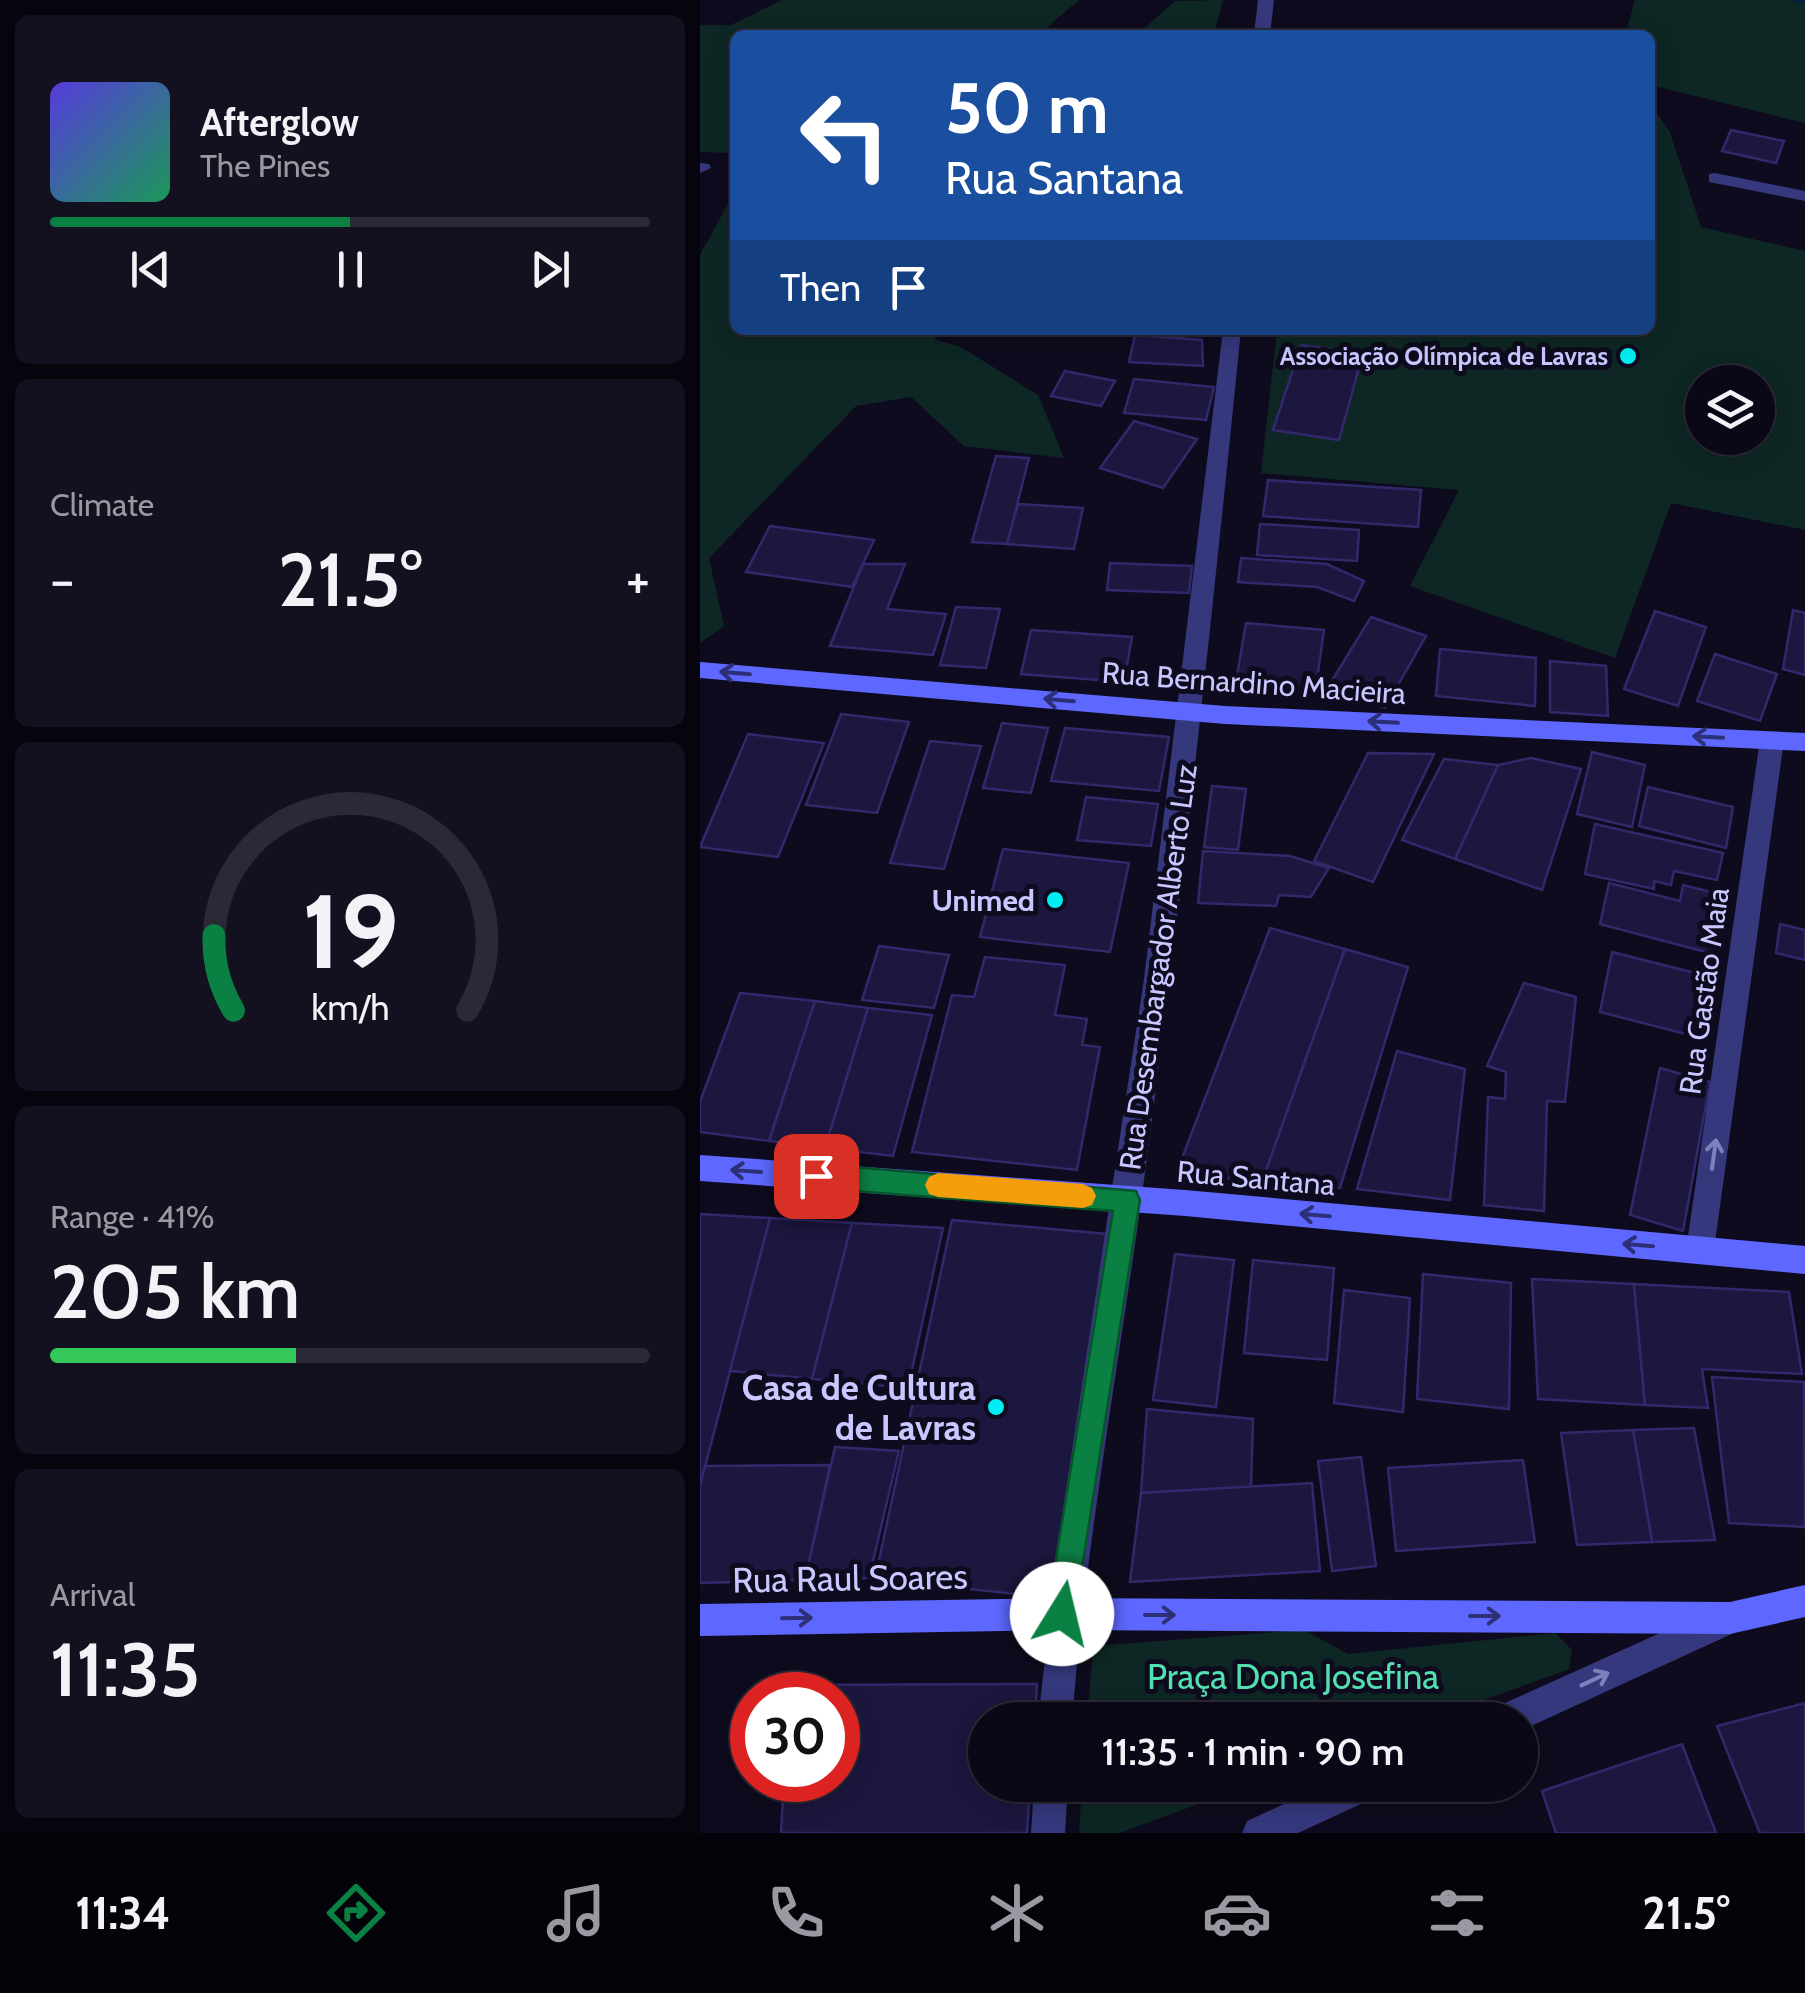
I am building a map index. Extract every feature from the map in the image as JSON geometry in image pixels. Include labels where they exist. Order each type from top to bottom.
[{"type":"main road","name":"Rua Bernardino Macieira","points":[[700,670],[1193,712],[1805,742]]},
{"type":"main road","name":"Rua Santana","points":[[700,1168],[1127,1200],[1805,1260]]},
{"type":"main road","points":[[1062,1614],[1730,1618],[1805,1601]]},
{"type":"main road","name":"Rua Raul Soares","points":[[700,1620],[1062,1614]]},
{"type":"street","points":[[1263,30],[1266,0]]},
{"type":"street","points":[[1715,178],[1805,196]]},
{"type":"street","name":"Rua Desembargador Alberto Luz","points":[[1056,1702],[1062,1614],[1127,1200],[1193,712],[1231,335]]},
{"type":"street","name":"Rua Gastão Maia","points":[[1700,1250],[1772,740]]},
{"type":"street","points":[[1538,1705],[1730,1618]]},
{"type":"street","points":[[1048,1833],[1050,1802]]},
{"type":"street","points":[[1259,1833],[1327,1802]]},
{"type":"green space","points":[[782,0],[1079,0],[1044,30],[730,30],[730,153],[700,152],[700,25],[731,25]]},
{"type":"green space","points":[[1223,0],[1215,30],[1143,30],[1175,1]]},
{"type":"green space","points":[[1635,0],[1805,0],[1805,123],[1655,86],[1655,30],[1626,30]]},
{"type":"green space","name":"Associação Olímpica de Lavras","points":[[1655,110],[1670,132],[1701,227],[1805,251],[1805,530],[1671,503],[1615,658],[1410,586],[1459,490],[1261,473],[1276,335],[1655,335]]},
{"type":"green space","points":[[730,200],[730,335],[938,335],[934,339],[961,347],[1038,395],[1064,458],[964,446],[911,397],[856,406],[709,558],[724,626],[700,643],[700,255]]},
{"type":"green space","name":"Praça Dona Josefina","points":[[1304,1630],[1348,1654],[1555,1633],[1572,1650],[1569,1669],[1478,1702],[1088,1702],[1093,1646]]},
{"type":"green space","points":[[1081,1802],[1204,1802],[1119,1833],[1079,1833]]},
{"type":"building","points":[[1731,130],[1784,141],[1776,163],[1722,151]]},
{"type":"building","points":[[1135,335],[1202,340],[1203,366],[1129,362]]},
{"type":"building","points":[[1301,345],[1363,353],[1339,440],[1273,430]]},
{"type":"building","points":[[1065,371],[1115,381],[1101,406],[1051,396]]},
{"type":"building","points":[[1134,379],[1214,387],[1206,420],[1124,413]]},
{"type":"building","points":[[1134,421],[1197,439],[1163,488],[1100,468]]},
{"type":"building","points":[[996,456],[1029,458],[1007,544],[972,542]]},
{"type":"building","points":[[1268,480],[1421,490],[1418,527],[1263,516]]},
{"type":"building","points":[[1018,504],[1083,508],[1074,549],[1007,544]]},
{"type":"building","points":[[1260,524],[1359,530],[1357,561],[1257,555]]},
{"type":"building","points":[[770,526],[874,540],[852,587],[746,572]]},
{"type":"building","points":[[1241,558],[1327,564],[1364,581],[1354,601],[1317,587],[1238,582]]},
{"type":"building","points":[[1110,563],[1192,566],[1189,593],[1107,590]]},
{"type":"building","points":[[863,564],[905,564],[887,609],[946,614],[933,655],[830,646]]},
{"type":"building","points":[[956,607],[1000,609],[986,668],[940,665]]},
{"type":"building","points":[[1793,610],[1805,613],[1805,675],[1783,669]]},
{"type":"building","points":[[1655,611],[1706,627],[1678,706],[1624,689]]},
{"type":"building","points":[[1371,617],[1426,636],[1385,708],[1328,687]]},
{"type":"building","points":[[1246,623],[1324,630],[1315,695],[1235,687]]},
{"type":"building","points":[[1031,630],[1132,637],[1124,682],[1021,674]]},
{"type":"building","points":[[1440,649],[1536,658],[1535,706],[1436,696]]},
{"type":"building","points":[[1715,654],[1777,674],[1760,721],[1697,701]]},
{"type":"building","points":[[1550,661],[1606,666],[1608,716],[1550,712]]},
{"type":"building","points":[[841,714],[909,722],[877,813],[806,805]]},
{"type":"building","points":[[1002,723],[1048,728],[1031,793],[983,788]]},
{"type":"building","points":[[1065,728],[1169,737],[1159,791],[1051,781]]},
{"type":"building","points":[[748,734],[824,743],[778,857],[700,847]]},
{"type":"building","points":[[930,741],[981,746],[944,869],[890,863]]},
{"type":"building","points":[[1592,752],[1645,765],[1632,827],[1577,814]]},
{"type":"building","points":[[1368,753],[1434,754],[1373,882],[1314,861]]},
{"type":"building","points":[[1531,758],[1581,769],[1542,890],[1455,859],[1498,765]]},
{"type":"building","points":[[1444,759],[1498,765],[1455,859],[1402,840]]},
{"type":"building","points":[[1212,786],[1246,789],[1238,850],[1204,847]]},
{"type":"building","points":[[1648,787],[1733,807],[1726,848],[1639,826]]},
{"type":"building","points":[[1086,797],[1158,804],[1151,846],[1077,840]]},
{"type":"building","points":[[1595,824],[1723,853],[1717,880],[1674,871],[1671,885],[1654,881],[1654,889],[1585,874]]},
{"type":"building","name":"Unimed","points":[[1003,849],[1129,863],[1110,952],[980,937]]},
{"type":"building","points":[[1203,851],[1290,856],[1329,868],[1311,897],[1279,895],[1276,906],[1198,903]]},
{"type":"building","points":[[1609,883],[1680,901],[1683,885],[1723,895],[1713,954],[1600,924]]},
{"type":"building","points":[[1780,924],[1805,930],[1805,960],[1776,953]]},
{"type":"building","points":[[1270,928],[1345,949],[1262,1182],[1176,1174]]},
{"type":"building","points":[[879,946],[949,955],[934,1008],[862,1000]]},
{"type":"building","points":[[1345,949],[1408,967],[1340,1188],[1262,1182]]},
{"type":"building","points":[[1612,952],[1711,977],[1701,1038],[1600,1012]]},
{"type":"building","points":[[985,957],[1065,965],[1055,1015],[1087,1019],[1082,1045],[1100,1047],[1077,1170],[912,1152],[952,995],[974,997]]},
{"type":"building","points":[[1524,983],[1576,997],[1565,1102],[1547,1101],[1544,1211],[1484,1205],[1488,1097],[1505,1099],[1506,1072],[1487,1066]]},
{"type":"building","points":[[740,993],[815,1001],[769,1141],[700,1132],[700,1102]]},
{"type":"building","points":[[815,1001],[868,1008],[825,1148],[769,1141]]},
{"type":"building","points":[[868,1008],[932,1015],[893,1156],[825,1148]]},
{"type":"building","points":[[1397,1051],[1465,1069],[1450,1200],[1357,1189]]},
{"type":"building","points":[[1660,1068],[1710,1082],[1683,1231],[1630,1215]]},
{"type":"building","points":[[700,1214],[770,1218],[700,1486]]},
{"type":"building","points":[[770,1218],[852,1223],[812,1379],[730,1371]]},
{"type":"building","name":"Casa de Cultura de Lavras","points":[[952,1220],[1107,1234],[1052,1598],[875,1579]]},
{"type":"building","points":[[852,1223],[943,1228],[908,1388],[812,1379]]},
{"type":"building","points":[[1175,1254],[1234,1260],[1216,1407],[1153,1400]]},
{"type":"building","points":[[1253,1260],[1334,1268],[1327,1360],[1244,1353]]},
{"type":"building","points":[[1423,1274],[1511,1283],[1509,1409],[1417,1399]]},
{"type":"building","points":[[1532,1279],[1634,1284],[1645,1405],[1538,1399]]},
{"type":"building","points":[[1634,1284],[1789,1292],[1802,1374],[1702,1369],[1708,1408],[1645,1405]]},
{"type":"building","points":[[1344,1290],[1410,1298],[1403,1412],[1334,1403]]},
{"type":"building","points":[[1712,1377],[1804,1382],[1805,1527],[1729,1523]]},
{"type":"building","points":[[1147,1409],[1253,1419],[1251,1487],[1141,1493]]},
{"type":"building","points":[[1694,1428],[1715,1540],[1652,1542],[1633,1430]]},
{"type":"building","points":[[1633,1430],[1652,1542],[1577,1545],[1561,1433]]},
{"type":"building","points":[[835,1447],[899,1451],[869,1578],[805,1580]]},
{"type":"building","points":[[1361,1457],[1376,1566],[1332,1571],[1318,1461]]},
{"type":"building","points":[[1523,1460],[1535,1542],[1396,1551],[1388,1468]]},
{"type":"building","points":[[830,1465],[805,1580],[700,1583],[700,1486],[705,1466]]},
{"type":"building","points":[[1312,1483],[1320,1571],[1130,1582],[1141,1493]]},
{"type":"building","points":[[1037,1684],[1036,1702],[968,1702],[968,1802],[1029,1802],[1027,1833],[781,1833],[783,1802],[860,1802],[860,1685]]},
{"type":"building","points":[[1805,1703],[1805,1833],[1760,1833],[1717,1726]]},
{"type":"building","points":[[1682,1744],[1716,1833],[1556,1833],[1542,1791]]},
{"type":"waterway","points":[[1797,0],[1805,1]]},
{"type":"slow traffic","points":[[938,1185],[1083,1196]]},
{"type":"place","name":"Associação Olímpica de Lavras","points":[[1628,356]]},
{"type":"place","name":"Unimed","points":[[1055,900]]},
{"type":"place","name":"Casa de Cultura de Lavras","points":[[996,1407]]},
{"type":"route","points":[[816,1176],[1127,1200],[1062,1614]]}]
